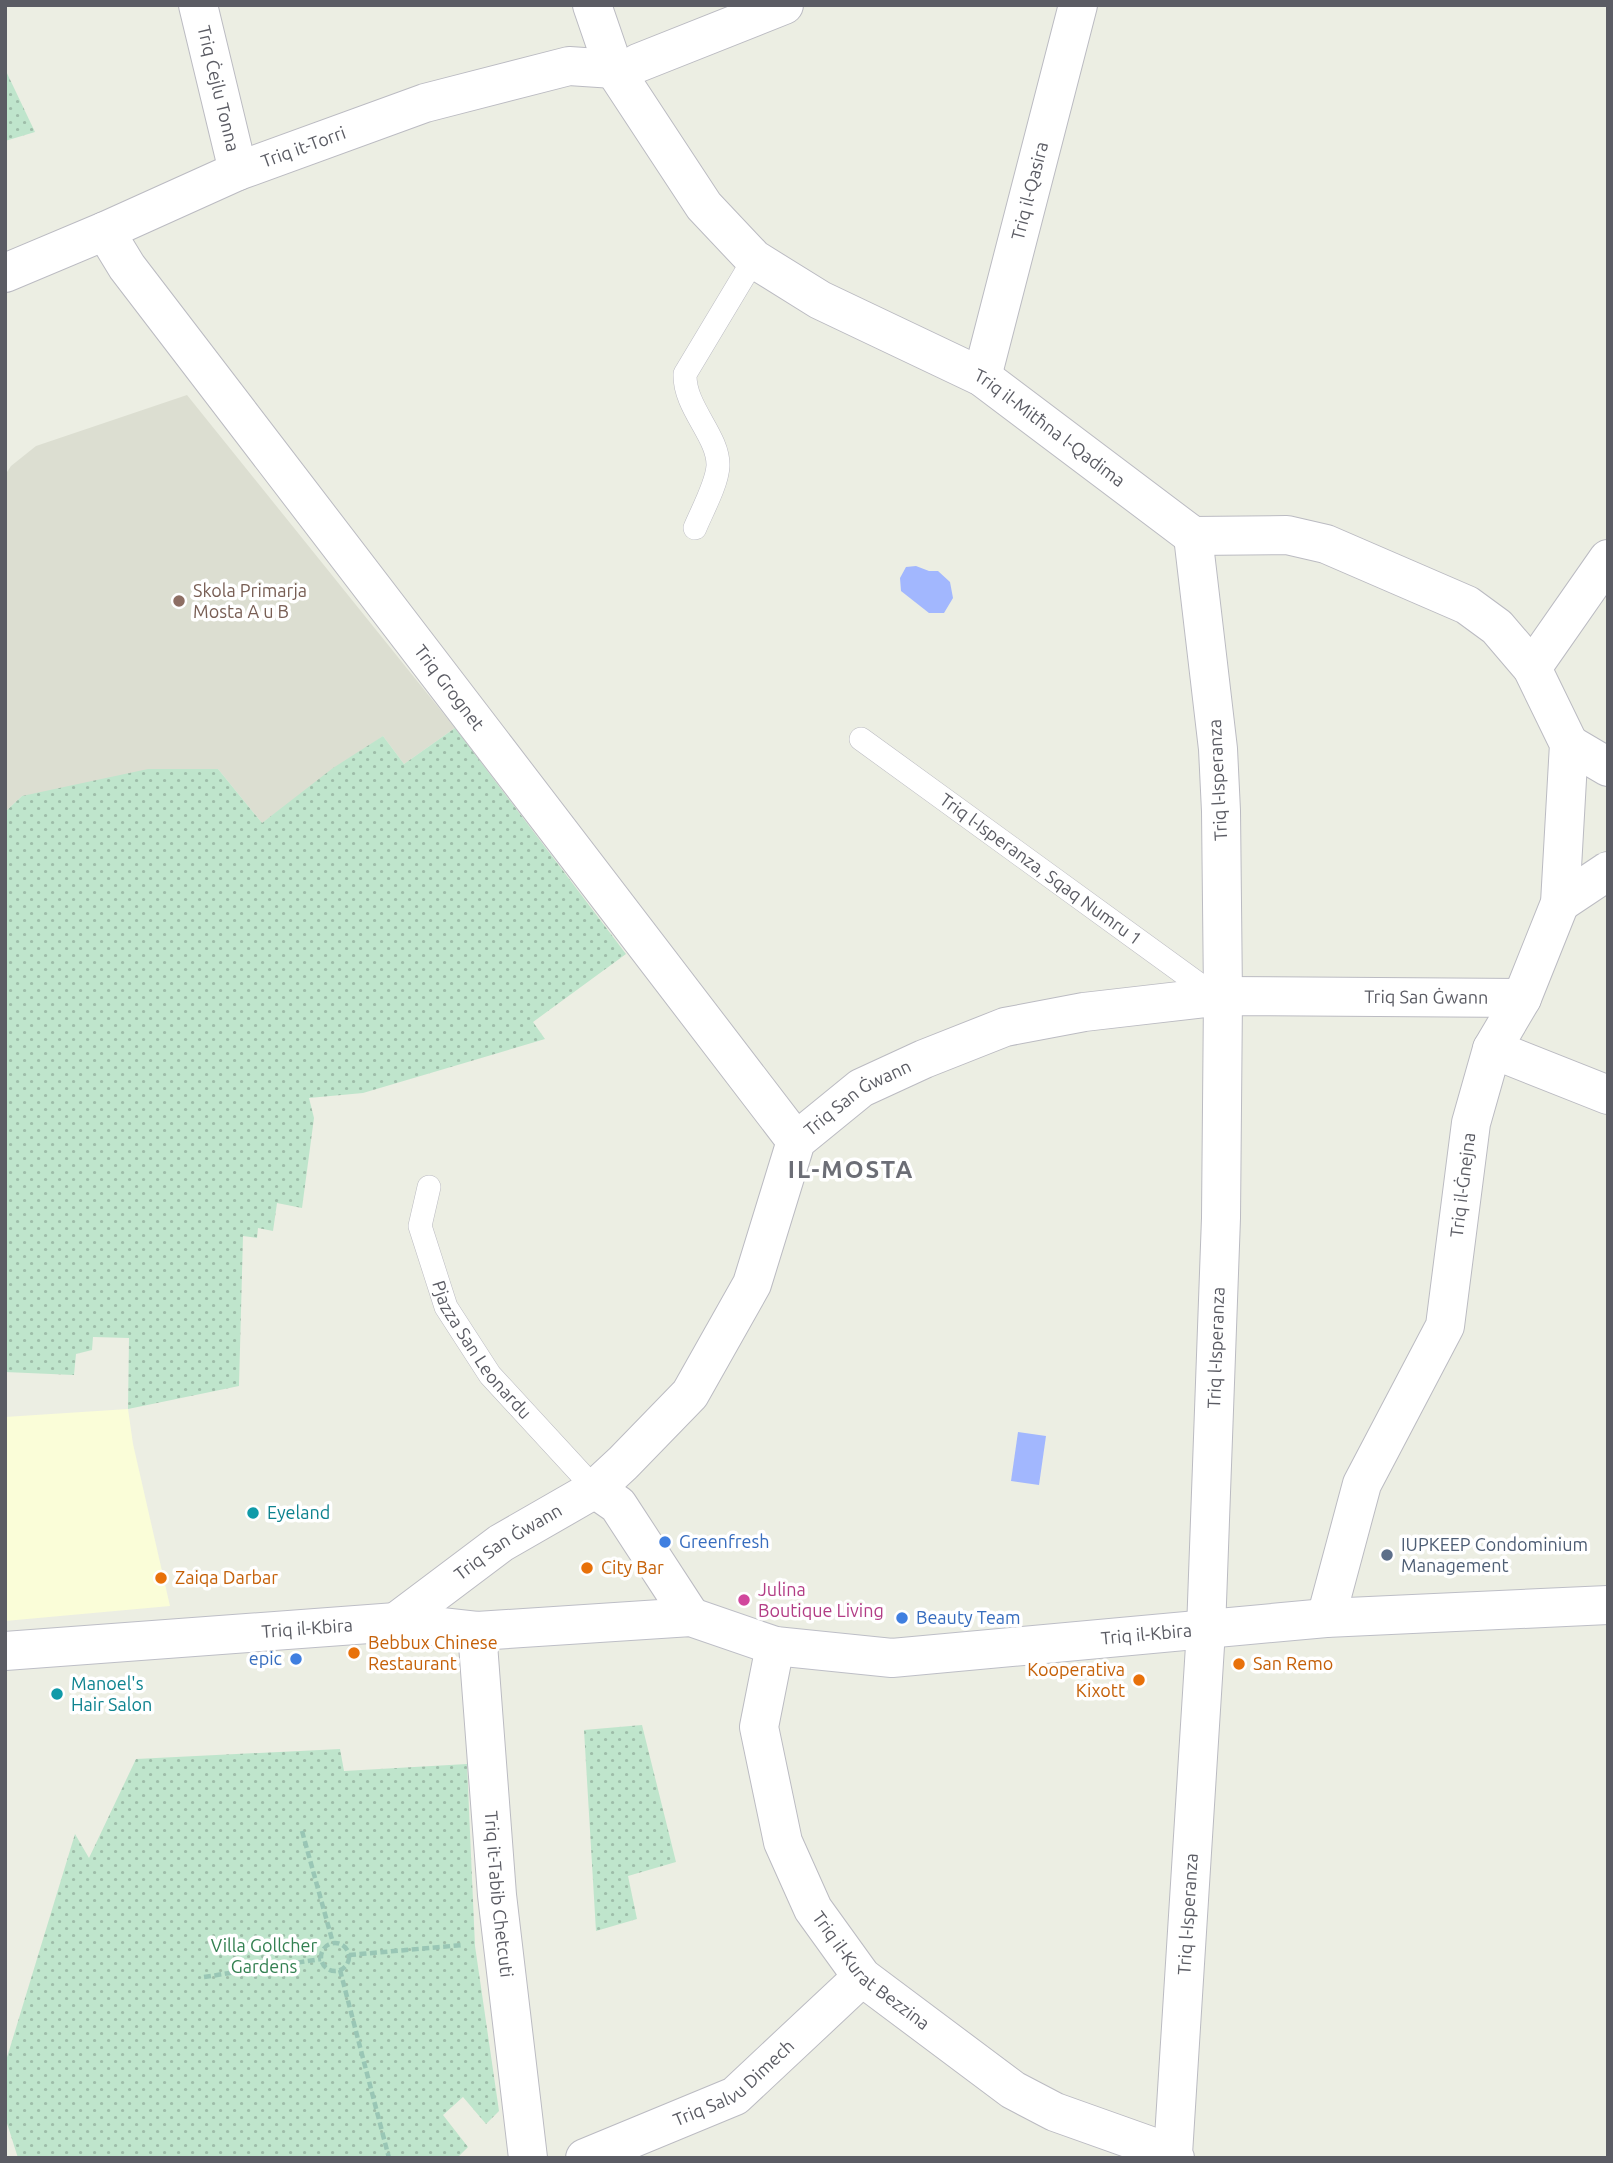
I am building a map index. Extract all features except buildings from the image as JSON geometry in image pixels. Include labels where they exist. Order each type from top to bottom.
[{"type":"street","name":"Triq Ċejlu Tonna","points":[[198,5],[238,171]]},
{"type":"street","name":"Triq il-Mitħna l-Qadima","points":[[592,5],[704,206],[754,259],[820,300],[982,377],[1194,536]]},
{"type":"street","name":"Triq it-Torri","points":[[5,272],[105,231],[238,171],[425,103],[569,66],[626,66],[784,5]]},
{"type":"street","name":"Triq il-Qasira","points":[[982,377],[1078,5]]},
{"type":"street","name":"Triq Grognet","points":[[105,231],[127,267],[796,1141]]},
{"type":"street","points":[[1194,536],[1287,535],[1325,544],[1467,605],[1497,626],[1532,668],[1569,744],[1608,767]]},
{"type":"street","name":"Triq l-Isperanza","points":[[1172,2157],[1206,1630],[1221,1218],[1223,996],[1218,749],[1194,536]]},
{"type":"street","points":[[1532,668],[1608,559]]},
{"type":"street","name":"Triq il-Ġnejna","points":[[1326,1618],[1362,1484],[1445,1326],[1471,1123],[1492,1049],[1522,998],[1560,903],[1569,744]]},
{"type":"street","points":[[1560,903],[1608,871]]},
{"type":"street","name":"Triq San Ġwann","points":[[396,1622],[501,1543],[595,1489],[624,1463],[690,1394],[752,1284],[796,1141],[861,1088],[924,1059],[1005,1027],[1084,1012],[1223,996],[1522,998]]},
{"type":"street","points":[[1492,1049],[1608,1095]]},
{"type":"street","points":[[595,1489],[618,1505],[691,1617]]},
{"type":"street","name":"Triq il-Kbira","points":[[5,1651],[396,1622],[477,1631],[691,1617],[775,1646],[892,1658],[1326,1618],[1608,1605]]},
{"type":"street","name":"Triq it-Tabib Chetcuti","points":[[477,1631],[497,1895],[528,2158]]},
{"type":"street","name":"Triq il-Kurat Bezzina","points":[[775,1646],[759,1727],[783,1842],[813,1909],[862,1977],[1013,2090],[1055,2112],[1172,2157]]},
{"type":"street","name":"Triq Salvu Dimech","points":[[585,2158],[735,2096],[862,1977]]},
{"type":"lane","points":[[695,528],[718,468],[715,451],[688,395],[685,374],[754,259]]},
{"type":"lane","name":"Triq l-Isperanza, Sqaq Numru 1","points":[[862,739],[1204,988],[1223,996]]},
{"type":"lane","name":"Pjazza San Leonardu","points":[[429,1187],[420,1226],[446,1307],[490,1376],[595,1489]]},
{"type":"path","points":[[302,1831],[333,1943]]},
{"type":"path","points":[[333,1943],[344,1946],[349,1955],[347,1964],[335,1971],[327,1969],[321,1959],[323,1949],[333,1943]]},
{"type":"path","points":[[349,1955],[471,1944]]},
{"type":"path","points":[[204,1977],[321,1959]]},
{"type":"path","points":[[340,1970],[389,2158]]},
{"type":"shaded area","name":"Skola Primarja Mosta A u B","points":[[187,395],[455,728],[404,764],[383,736],[262,823],[218,769],[22,796],[5,812],[5,475],[11,466],[36,446]]},
{"type":"shaded area","points":[[128,1409],[133,1444],[170,1606],[5,1621],[5,1417]]},
{"type":"green space","points":[[5,69],[35,132],[5,141]]},
{"type":"green space","points":[[455,728],[626,954],[533,1022],[545,1039],[363,1093],[309,1098],[314,1118],[302,1208],[277,1203],[273,1231],[258,1228],[257,1238],[243,1236],[239,1386],[128,1409],[129,1338],[93,1337],[92,1350],[76,1354],[74,1375],[5,1372],[5,812],[22,796],[148,769],[218,769],[262,823],[333,768],[383,736],[404,764]]},
{"type":"green space","points":[[642,1725],[676,1862],[628,1876],[637,1919],[596,1931],[584,1730]]},
{"type":"green space","name":"Villa Gollcher Gardens","points":[[340,1749],[344,1771],[467,1764],[475,1946],[499,2111],[486,2124],[463,2097],[443,2115],[468,2147],[457,2158],[18,2158],[5,2117],[5,2064],[75,1834],[89,1858],[136,1759]]},
{"type":"water","points":[[916,566],[938,571],[950,582],[953,598],[944,613],[929,613],[901,591],[900,578],[906,567]]},
{"type":"water","points":[[1018,1432],[1046,1436],[1039,1485],[1011,1481]]},
{"type":"place","name":"Skola Primarja Mosta A u B","points":[[179,601]]},
{"type":"place","name":"Eyeland","points":[[253,1513]]},
{"type":"place","name":"Greenfresh","points":[[665,1542]]},
{"type":"place","name":"IUPKEEP Condominium Management","points":[[1387,1555]]},
{"type":"place","name":"City Bar","points":[[587,1568]]},
{"type":"place","name":"Zaiqa Darbar","points":[[161,1578]]},
{"type":"place","name":"Julina Boutique Living","points":[[744,1600]]},
{"type":"place","name":"Beauty Team","points":[[902,1618]]},
{"type":"place","name":"Bebbux Chinese Restaurant","points":[[354,1653]]},
{"type":"place","name":"epic","points":[[296,1659]]},
{"type":"place","name":"San Remo","points":[[1239,1664]]},
{"type":"place","name":"Kooperativa Kixott","points":[[1139,1680]]},
{"type":"place","name":"Manoel's Hair Salon","points":[[57,1694]]},
{"type":"district","name":"IL-MOSTA","points":[[851,1170]]}]
